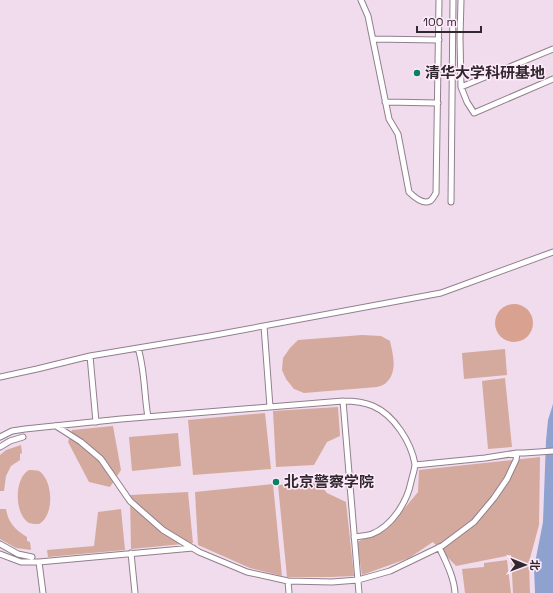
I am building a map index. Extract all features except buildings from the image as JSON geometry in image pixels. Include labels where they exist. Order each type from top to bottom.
[{"type":"street","points":[[361,0],[368,16],[389,119],[398,134],[409,192],[419,201],[426,202],[430,201],[436,194],[439,0]]},
{"type":"street","points":[[451,202],[453,0]]},
{"type":"street","points":[[461,0],[461,87],[467,102],[474,113],[553,79]]},
{"type":"street","points":[[373,39],[438,40]]},
{"type":"street","points":[[461,87],[553,49]]},
{"type":"street","points":[[385,102],[438,102]]},
{"type":"street","points":[[0,377],[90,356],[210,336],[441,293],[553,252]]},
{"type":"street","points":[[264,326],[270,407]]},
{"type":"street","points":[[138,348],[141,358],[148,417]]},
{"type":"street","points":[[90,356],[96,422]]},
{"type":"street","points":[[343,401],[359,593]]},
{"type":"street","points":[[0,437],[12,431],[25,429],[148,417],[343,401],[354,401],[373,406],[382,412],[400,429],[406,439],[415,465],[409,492],[401,507],[389,523],[372,534],[354,537]]},
{"type":"street","points":[[56,426],[81,442],[101,459],[130,501],[163,530],[199,552],[247,572],[288,581],[332,582],[358,580],[390,571],[439,547],[474,522],[489,504],[507,479],[516,460],[517,453]]},
{"type":"street","points":[[0,448],[10,441],[23,437]]},
{"type":"street","points":[[415,465],[485,458],[517,453],[553,451]]},
{"type":"street","points":[[0,544],[18,554],[32,557]]},
{"type":"street","points":[[439,547],[452,577],[455,586],[455,593]]},
{"type":"street","points":[[0,554],[21,562],[39,562],[192,548]]},
{"type":"street","points":[[131,553],[135,593]]},
{"type":"street","points":[[39,562],[43,593]]},
{"type":"street","points":[[288,581],[289,593]]},
{"type":"shaded area","points":[[514,304],[524,307],[530,313],[533,323],[530,333],[524,339],[514,342],[504,339],[498,333],[495,323],[498,313],[504,307]]},
{"type":"shaded area","points":[[362,335],[381,336],[390,341],[394,363],[390,379],[386,383],[377,387],[304,393],[294,389],[286,379],[282,370],[283,358],[298,340]]},
{"type":"shaded area","points":[[505,349],[507,375],[464,379],[462,353]]},
{"type":"shaded area","points":[[505,378],[512,447],[488,449],[482,381]]},
{"type":"shaded area","points":[[338,407],[340,436],[327,442],[314,465],[276,467],[273,411]]},
{"type":"shaded area","points":[[265,413],[271,469],[193,475],[188,420]]},
{"type":"shaded area","points":[[113,426],[121,470],[110,487],[89,482],[68,442],[72,430]]},
{"type":"shaded area","points":[[178,433],[181,466],[132,471],[129,437]]},
{"type":"shaded area","points":[[21,445],[22,453],[20,454],[20,460],[11,466],[6,476],[4,491],[0,491],[0,455],[6,450]]},
{"type":"shaded area","points":[[540,457],[539,525],[529,562],[530,593],[513,593],[511,555],[456,566],[433,542],[409,558],[362,575],[357,542],[389,527],[418,492],[419,470]]},
{"type":"shaded area","points":[[29,470],[39,471],[44,475],[49,489],[50,506],[48,513],[44,520],[39,524],[29,523],[24,518],[18,504],[18,488],[24,474]]},
{"type":"shaded area","points":[[318,482],[327,493],[346,502],[354,576],[287,577],[278,485]]},
{"type":"shaded area","points":[[273,484],[282,576],[250,568],[198,545],[195,492]]},
{"type":"shaded area","points":[[188,492],[193,543],[131,549],[130,495]]},
{"type":"shaded area","points":[[0,509],[6,509],[8,518],[13,525],[19,532],[27,537],[27,541],[30,542],[31,550],[16,548],[0,539]]},
{"type":"shaded area","points":[[121,509],[125,550],[48,557],[47,550],[94,546],[98,512]]},
{"type":"shaded area","points":[[507,560],[511,593],[465,593],[462,569],[484,567],[484,563]]},
{"type":"water","points":[[553,404],[553,593],[535,593],[534,568],[543,522],[548,420]]},
{"type":"place","name":"清华大学科研基地","points":[[417,73]]},
{"type":"place","name":"北京警察学院","points":[[276,482]]}]
